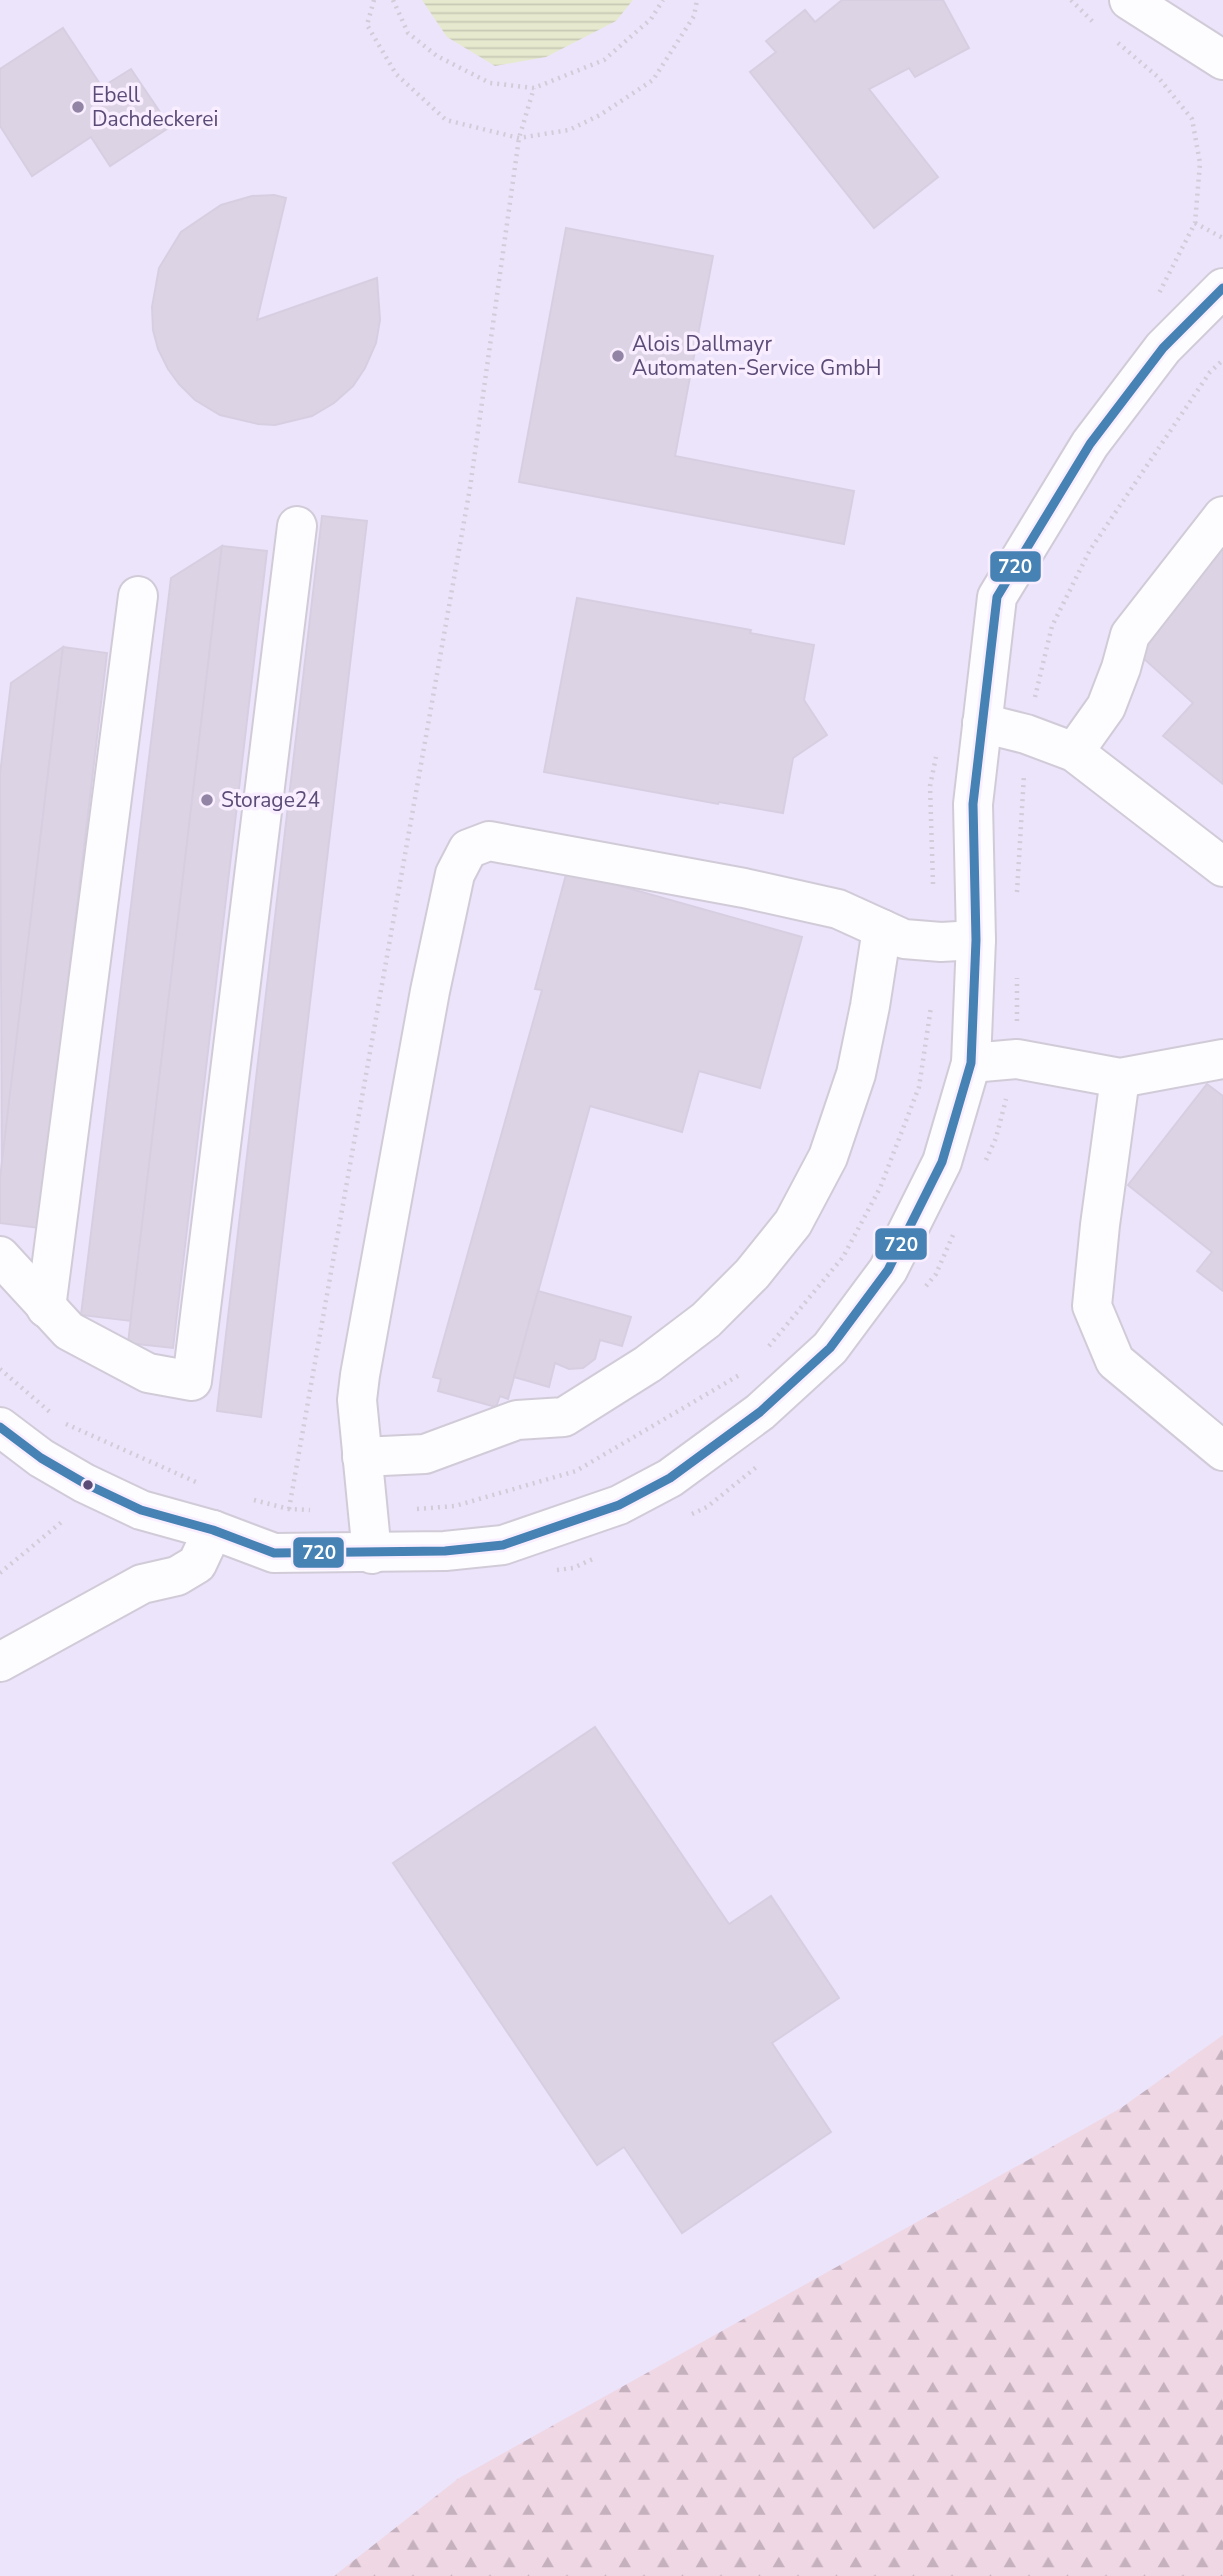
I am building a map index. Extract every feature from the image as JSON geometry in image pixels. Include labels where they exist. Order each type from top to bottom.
[{"type":"street","points":[[1129,0],[1223,60]]},
{"type":"street","points":[[0,1427],[41,1458],[84,1483],[141,1510],[213,1530],[274,1553],[445,1551],[503,1545],[619,1506],[670,1478],[760,1412],[830,1348],[888,1269],[942,1163],[971,1063],[958,941],[997,597],[1090,444],[1163,348],[1223,288]]},
{"type":"street","points":[[1074,752],[1106,706],[1130,635],[1223,516]]},
{"type":"street","points":[[0,1256],[69,1331],[148,1373],[192,1381],[297,526]]},
{"type":"street","points":[[46,1308],[138,596]]},
{"type":"street","points":[[982,723],[1026,734],[1074,752],[1223,867]]},
{"type":"street","points":[[372,1553],[357,1400],[360,1375],[430,991],[455,874],[468,849],[489,841],[731,885],[838,909],[904,939],[958,941]]},
{"type":"street","points":[[362,1457],[425,1454],[517,1420],[564,1417],[648,1364],[706,1320],[743,1283],[793,1223],[828,1157],[856,1074],[882,929]]},
{"type":"street","points":[[971,1063],[1017,1059],[1120,1077],[1223,1059]]},
{"type":"street","points":[[1120,1077],[1092,1306],[1115,1361],[1223,1451]]},
{"type":"street","points":[[0,1662],[142,1584],[177,1576],[197,1564],[213,1530]]},
{"type":"path","points":[[374,0],[368,25],[396,74],[446,120],[519,138],[569,130],[600,114],[653,80],[694,16],[697,0]]},
{"type":"path","points":[[393,0],[408,33],[437,56],[490,83],[534,88],[604,60],[651,19],[663,0]]},
{"type":"path","points":[[1071,0],[1099,27]]},
{"type":"path","points":[[1109,35],[1158,77],[1192,119],[1200,163],[1195,223],[1153,304]]},
{"type":"path","points":[[274,1553],[289,1509],[470,488],[519,138],[534,88]]},
{"type":"path","points":[[1195,223],[1223,238]]},
{"type":"path","points":[[1017,893],[1026,734],[1052,626],[1090,550],[1210,372],[1223,360]]},
{"type":"path","points":[[762,1356],[843,1257],[880,1188],[919,1087],[958,941],[931,873],[930,786],[939,746]]},
{"type":"path","points":[[985,1163],[996,1138],[1017,1059],[1017,976]]},
{"type":"path","points":[[920,1296],[936,1273],[958,1224]]},
{"type":"path","points":[[0,1369],[52,1413]]},
{"type":"path","points":[[253,1500],[289,1509],[367,1513],[455,1506],[576,1471],[742,1373]]},
{"type":"path","points":[[62,1422],[205,1486]]},
{"type":"path","points":[[682,1518],[706,1507],[767,1459]]},
{"type":"path","points":[[53,1513],[76,1525]]},
{"type":"path","points":[[0,1573],[64,1520]]},
{"type":"path","points":[[546,1572],[573,1568],[597,1557]]},
{"type":"shaded area","points":[[0,0],[1223,0],[1223,2322],[723,2576],[0,2576]]},
{"type":"shaded area","points":[[422,0],[633,0],[616,21],[546,57],[495,66],[447,37]]},
{"type":"green space","points":[[1223,2035],[1223,2576],[334,2576],[459,2478],[1121,2108]]},
{"type":"building","points":[[842,0],[943,0],[969,48],[915,77],[909,68],[869,89],[938,177],[874,228],[750,72],[776,52],[766,41],[805,10],[815,22]]},
{"type":"building","name":"Ebell Dachdeckerei","points":[[63,28],[102,87],[131,69],[170,127],[110,166],[91,137],[32,176],[0,126],[0,69]]},
{"type":"building","points":[[274,195],[286,198],[257,320],[377,278],[380,320],[376,343],[353,386],[334,403],[312,416],[275,425],[220,415],[195,400],[168,369],[158,349],[153,330],[152,307],[159,268],[181,232],[221,205],[252,196]]},
{"type":"building","name":"Alois Dallmayr Automaten-Service GmbH","points":[[566,228],[713,256],[675,456],[854,491],[844,544],[519,482]]},
{"type":"building","points":[[322,516],[367,521],[261,1417],[217,1411]]},
{"type":"building","points":[[1223,533],[1223,784],[1163,736],[1193,703],[1133,649]]},
{"type":"building","points":[[222,546],[131,1321],[81,1315],[171,578]]},
{"type":"building","points":[[222,546],[267,551],[173,1348],[128,1343]]},
{"type":"building","points":[[577,598],[751,630],[750,633],[814,645],[804,700],[827,735],[793,758],[783,813],[719,802],[718,804],[544,772]]},
{"type":"building","points":[[63,647],[2,1165],[0,774],[11,683]]},
{"type":"building","points":[[63,647],[107,653],[39,1228],[0,1223],[0,1178]]},
{"type":"building","points":[[567,871],[802,937],[760,1088],[699,1071],[682,1132],[590,1106],[508,1399],[500,1396],[496,1407],[438,1391],[441,1379],[433,1377],[542,990],[535,989]]},
{"type":"building","points":[[1207,1084],[1223,1096],[1223,1291],[1197,1271],[1212,1252],[1128,1185]]},
{"type":"building","points":[[538,1291],[631,1317],[622,1346],[600,1340],[595,1359],[583,1368],[569,1369],[555,1363],[549,1387],[514,1377]]},
{"type":"building","points":[[595,1727],[729,1924],[771,1896],[839,1998],[772,2043],[831,2132],[682,2233],[624,2147],[597,2165],[393,1863]]},
{"type":"transit line","name":"720","points":[[0,1427],[41,1458],[84,1483],[141,1510],[213,1530],[274,1553],[445,1551],[503,1545],[619,1505],[670,1478],[760,1412],[830,1348],[888,1270],[942,1162],[971,1063],[976,940],[973,804],[997,597],[1090,444],[1163,348],[1223,288]]},
{"type":"place","name":"Ebell Dachdeckerei","points":[[78,107]]},
{"type":"place","name":"Alois Dallmayr Automaten-Service GmbH","points":[[618,356]]},
{"type":"place","name":"Storage24","points":[[207,800]]}]
